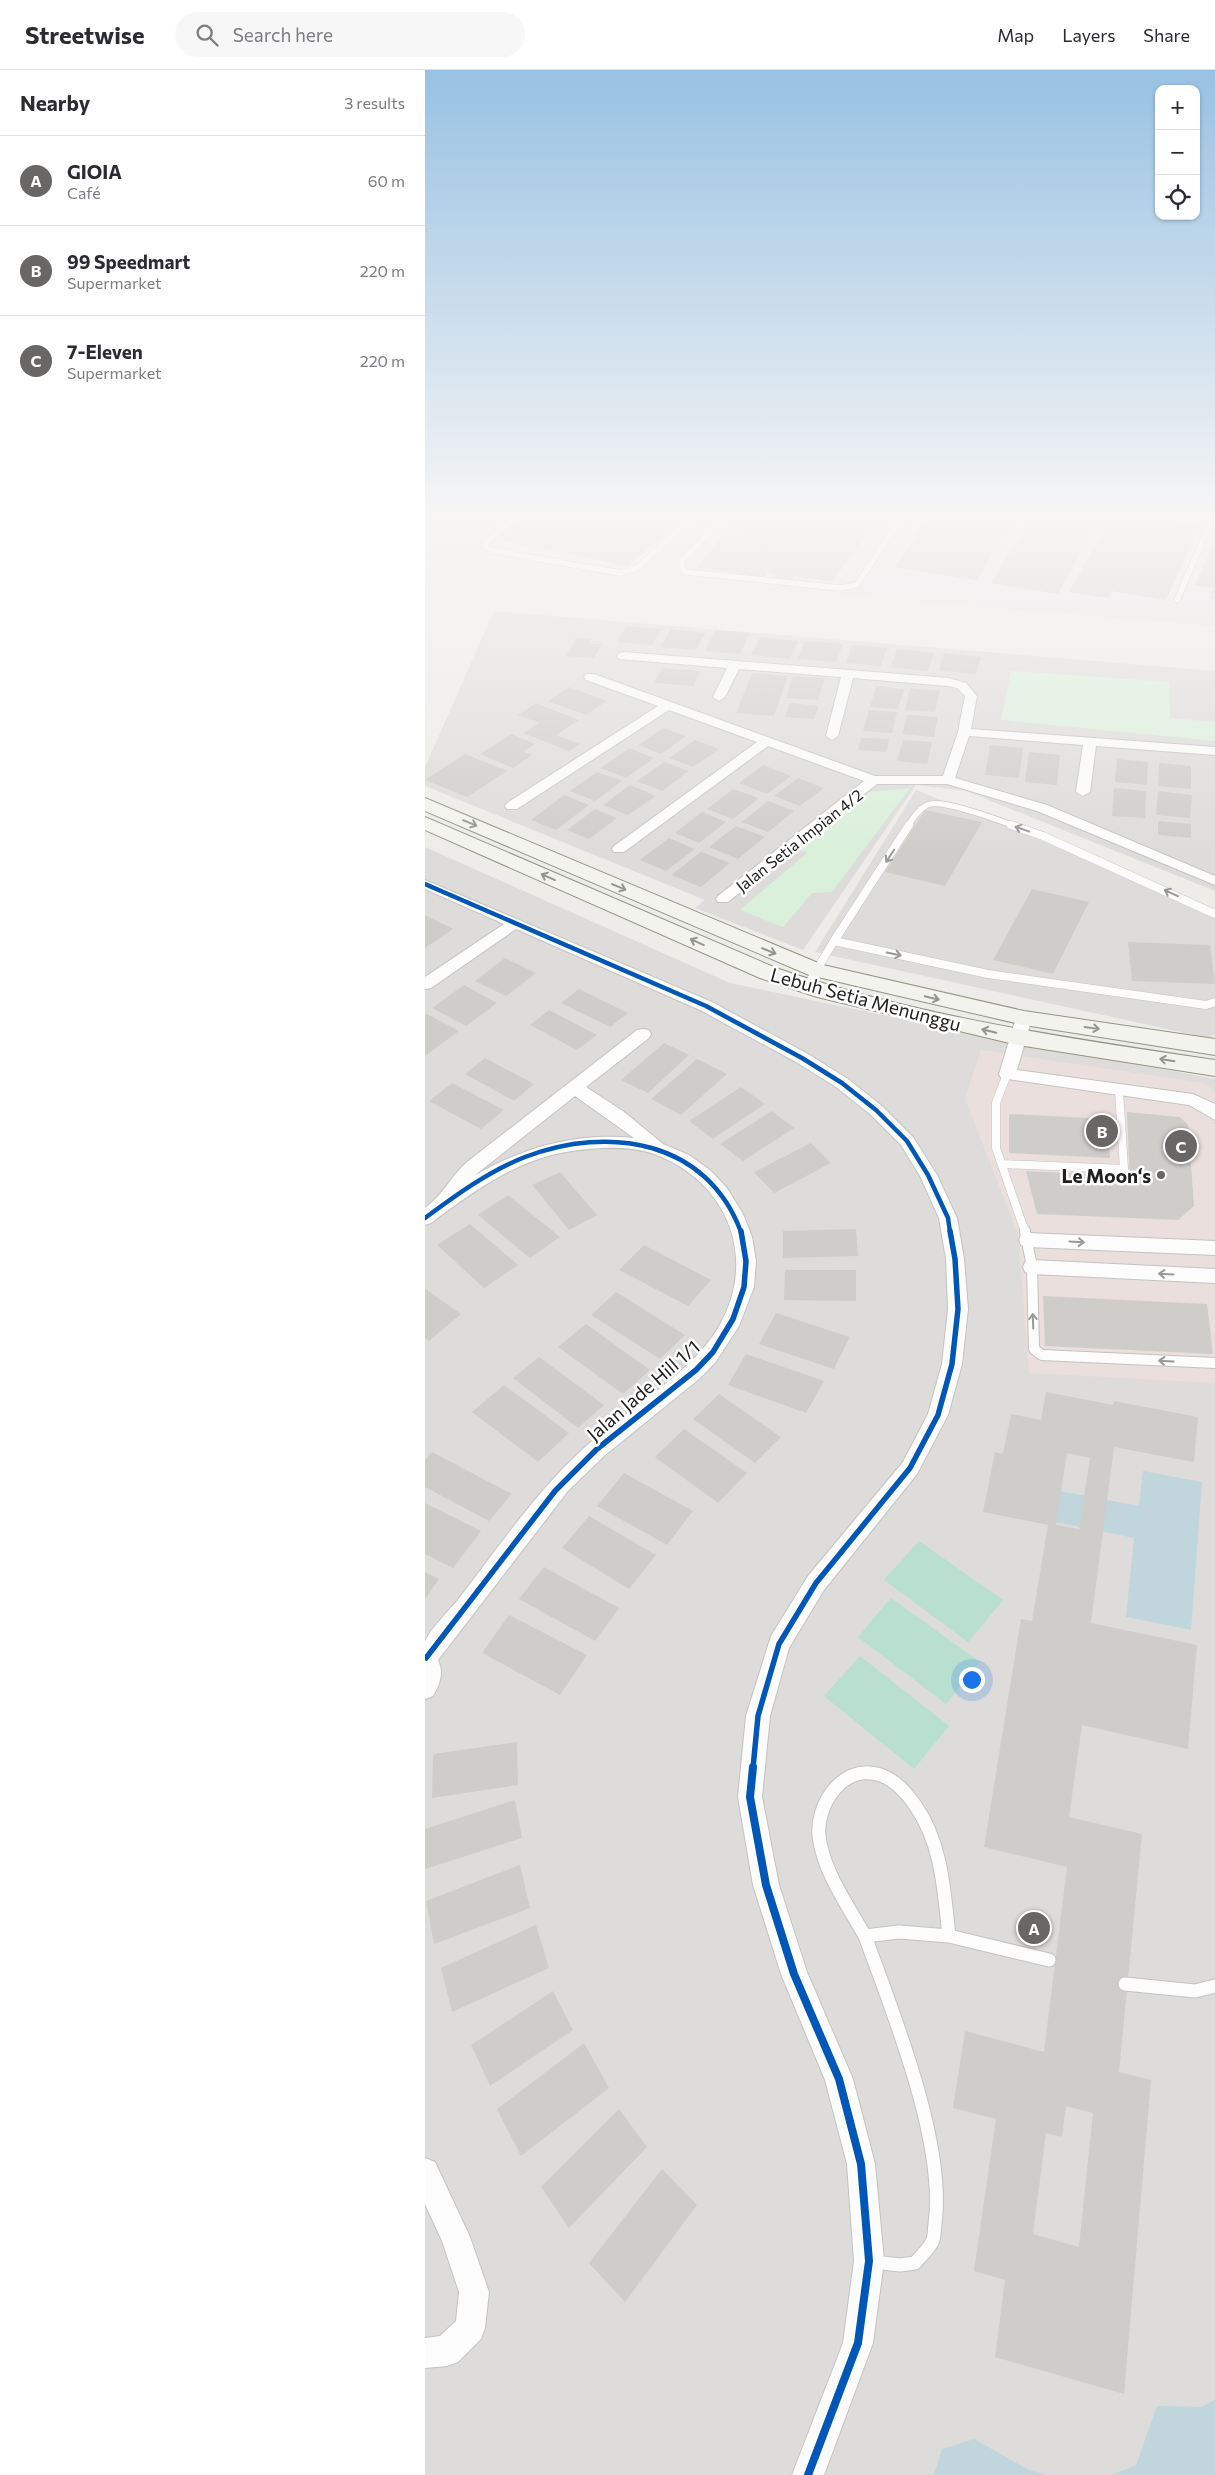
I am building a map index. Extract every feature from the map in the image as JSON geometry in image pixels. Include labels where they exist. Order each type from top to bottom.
[{"type":"street","points":[[623,656],[939,681],[961,686],[968,690],[971,696],[964,732],[948,780]]},
{"type":"street","points":[[719,697],[735,665]]},
{"type":"street","points":[[832,736],[848,674]]},
{"type":"street","points":[[590,677],[874,780],[948,780],[1042,808],[1215,881]]},
{"type":"street","points":[[513,806],[668,705]]},
{"type":"street","points":[[964,732],[1215,751]]},
{"type":"street","points":[[619,849],[767,741]]},
{"type":"street","points":[[1083,792],[1090,741]]},
{"type":"street","name":"Jalan Setia Impian 4/2","points":[[723,899],[874,780]]},
{"type":"street","name":"Lebuh Setia Menunggu","points":[[425,804],[812,978]]},
{"type":"street","name":"Lebuh Setia Menunggu","points":[[425,823],[768,973],[812,978],[1021,1028],[1215,1068]]},
{"type":"street","points":[[425,884],[513,924],[706,1006],[802,1058],[842,1083],[876,1110],[907,1141],[928,1175],[948,1218],[955,1259],[958,1309],[952,1364],[938,1414],[910,1468],[815,1583],[779,1644],[758,1716],[750,1797],[766,1885],[793,1974],[839,2079],[861,2164],[869,2261],[858,2344],[808,2475]]},
{"type":"street","points":[[425,984],[513,924]]},
{"type":"street","points":[[1021,1028],[1007,1074],[1193,1100],[1211,1109],[1215,1114]]},
{"type":"street","name":"Lebuh Setia Menunggu","points":[[1021,1028],[1215,1047]]},
{"type":"street","points":[[446,1202],[457,1182],[473,1166],[643,1034]]},
{"type":"street","points":[[574,1087],[617,1115],[660,1149]]},
{"type":"street","name":"Jalan Jade Hill 1/1","points":[[425,1218],[446,1202],[486,1177],[524,1159],[560,1148],[605,1143],[635,1144],[660,1149],[700,1172],[718,1188],[733,1207],[742,1230],[746,1254],[745,1283],[736,1311],[723,1337],[703,1363],[601,1446],[555,1491],[426,1658]]},
{"type":"street","points":[[1028,1240],[1215,1248]]},
{"type":"street","points":[[1032,1267],[1215,1276]]},
{"type":"street","points":[[425,1688],[431,1678],[430,1667],[426,1658]]},
{"type":"street","points":[[425,2172],[455,2237],[474,2292],[470,2328],[447,2351],[425,2353]]},
{"type":"lane","points":[[812,978],[916,814],[927,805],[936,804],[978,813],[1043,836],[1215,914]]},
{"type":"lane","points":[[834,941],[988,974],[1206,1005],[1215,1002]]},
{"type":"lane","points":[[1007,1074],[996,1104],[996,1148],[1028,1240],[1032,1267],[1034,1349],[1042,1354],[1215,1364]]},
{"type":"lane","points":[[1002,1164],[1124,1170],[1119,1091]]},
{"type":"lane","points":[[869,2261],[896,2265],[915,2263],[931,2247],[938,2221],[938,2196],[930,2138],[901,2040],[865,1936],[830,1869],[819,1836],[823,1804],[843,1779],[870,1773],[895,1783],[915,1806],[932,1834],[941,1865],[949,1936]]},
{"type":"lane","points":[[865,1936],[899,1932],[949,1936],[1049,1960]]},
{"type":"lane","points":[[1125,1984],[1195,1991],[1215,1986]]},
{"type":"shaded area","points":[[486,629],[713,629],[1215,671],[1215,891],[966,791],[916,785],[803,950],[695,908],[705,900],[425,786],[425,767]]},
{"type":"shaded area","points":[[916,790],[1215,911],[1215,1034],[1208,1038],[815,952]]},
{"type":"shaded area","points":[[425,847],[730,983],[940,1027],[1215,1079],[1215,2475],[425,2475]]},
{"type":"shaded area","points":[[981,1050],[1204,1083],[1215,1091],[1215,1383],[1029,1373],[1018,1234],[965,1099]]},
{"type":"green space","points":[[1011,671],[1169,682],[1170,718],[1215,722],[1215,741],[1001,720]]},
{"type":"green space","points":[[910,788],[832,892],[812,893],[783,927],[740,910],[807,853],[799,849],[870,792]]},
{"type":"green space","points":[[919,1541],[1003,1600],[968,1642],[884,1580]]},
{"type":"green space","points":[[891,1598],[980,1662],[946,1704],[858,1637]]},
{"type":"green space","points":[[860,1656],[949,1726],[914,1769],[824,1696]]},
{"type":"water","points":[[1143,1471],[1202,1482],[1191,1630],[1126,1617],[1134,1538],[1056,1522],[1060,1491],[1139,1506]]},
{"type":"water","points":[[1215,2400],[1215,2475],[1112,2475],[1136,2465],[1157,2406],[1201,2407]]},
{"type":"water","points":[[974,2439],[1029,2470],[1047,2475],[934,2475],[942,2449]]},
{"type":"building","points":[[624,629],[661,629],[653,645],[617,642]]},
{"type":"building","points":[[671,629],[705,633],[696,650],[660,647]]},
{"type":"building","points":[[715,630],[750,633],[740,654],[705,651]]},
{"type":"building","points":[[760,637],[798,641],[790,659],[751,655]]},
{"type":"building","points":[[576,638],[591,639],[589,644],[602,644],[594,658],[566,656]]},
{"type":"building","points":[[805,641],[843,644],[836,662],[797,659]]},
{"type":"building","points":[[852,645],[887,648],[881,666],[846,663]]},
{"type":"building","points":[[897,649],[934,653],[928,671],[891,667]]},
{"type":"building","points":[[944,653],[981,657],[976,674],[939,670]]},
{"type":"building","points":[[662,668],[700,671],[693,686],[654,683]]},
{"type":"building","points":[[752,673],[788,676],[774,716],[736,713]]},
{"type":"building","points":[[793,676],[825,678],[818,700],[786,698]]},
{"type":"building","points":[[876,686],[904,689],[898,709],[870,707]]},
{"type":"building","points":[[569,687],[607,701],[586,715],[548,701]]},
{"type":"building","points":[[910,688],[940,691],[935,712],[905,710]]},
{"type":"building","points":[[536,703],[579,720],[556,735],[580,744],[569,751],[523,733],[539,723],[518,715]]},
{"type":"building","points":[[790,703],[819,706],[814,719],[785,717]]},
{"type":"building","points":[[869,710],[897,712],[892,733],[863,731]]},
{"type":"building","points":[[907,715],[938,717],[934,737],[902,734]]},
{"type":"building","points":[[663,728],[686,736],[661,754],[638,745]]},
{"type":"building","points":[[511,734],[535,744],[523,752],[532,755],[513,768],[480,754]]},
{"type":"building","points":[[861,738],[889,739],[887,752],[858,750]]},
{"type":"building","points":[[695,740],[719,749],[693,767],[669,758]]},
{"type":"building","points":[[903,740],[932,742],[927,764],[897,761]]},
{"type":"building","points":[[990,745],[1023,748],[1019,778],[985,775]]},
{"type":"building","points":[[629,748],[654,758],[626,778],[601,768]]},
{"type":"building","points":[[1029,752],[1060,755],[1057,785],[1025,782]]},
{"type":"building","points":[[465,754],[507,771],[467,797],[425,780]]},
{"type":"building","points":[[1117,759],[1148,762],[1147,785],[1115,782]]},
{"type":"building","points":[[664,762],[689,771],[662,791],[637,781]]},
{"type":"building","points":[[1159,763],[1191,766],[1191,789],[1158,786]]},
{"type":"building","points":[[763,765],[791,776],[767,794],[739,783]]},
{"type":"building","points":[[597,772],[622,781],[595,801],[570,791]]},
{"type":"building","points":[[798,778],[824,788],[800,806],[774,796]]},
{"type":"building","points":[[630,785],[656,796],[628,815],[603,805]]},
{"type":"building","points":[[1114,788],[1146,791],[1145,818],[1112,816]]},
{"type":"building","points":[[733,789],[759,798],[733,819],[707,809]]},
{"type":"building","points":[[1158,791],[1192,795],[1190,818],[1156,815]]},
{"type":"building","points":[[564,795],[589,805],[556,830],[531,820]]},
{"type":"building","points":[[768,801],[794,811],[768,832],[742,822]]},
{"type":"building","points":[[595,809],[617,818],[589,839],[567,830]]},
{"type":"building","points":[[925,810],[982,822],[945,886],[885,872]]},
{"type":"building","points":[[702,812],[726,822],[699,843],[675,833]]},
{"type":"building","points":[[1158,821],[1191,824],[1191,838],[1158,835]]},
{"type":"building","points":[[736,826],[765,837],[738,859],[709,847]]},
{"type":"building","points":[[669,838],[695,849],[666,871],[640,860]]},
{"type":"building","points":[[701,852],[730,863],[701,887],[671,875]]},
{"type":"building","points":[[1032,889],[1089,902],[1053,974],[993,960]]},
{"type":"building","points":[[425,915],[453,929],[425,948]]},
{"type":"building","points":[[1128,942],[1210,945],[1215,984],[1132,981]]},
{"type":"building","points":[[505,958],[536,973],[506,996],[475,981]]},
{"type":"building","points":[[464,985],[497,1003],[466,1026],[432,1008]]},
{"type":"building","points":[[579,989],[628,1013],[610,1027],[561,1003]]},
{"type":"building","points":[[549,1010],[597,1035],[577,1050],[530,1025]]},
{"type":"building","points":[[427,1014],[459,1031],[425,1056],[425,1015]]},
{"type":"building","points":[[664,1043],[689,1055],[648,1093],[621,1080]]},
{"type":"building","points":[[485,1058],[534,1084],[514,1101],[465,1074]]},
{"type":"building","points":[[697,1059],[727,1074],[681,1115],[651,1099]]},
{"type":"building","points":[[452,1083],[504,1110],[481,1129],[429,1101]]},
{"type":"building","points":[[741,1087],[765,1104],[713,1139],[689,1121]]},
{"type":"building","points":[[772,1111],[794,1128],[743,1161],[720,1144]]},
{"type":"building","points":[[1127,1112],[1180,1117],[1188,1125],[1194,1206],[1178,1220],[1037,1214],[1026,1171],[1109,1175],[1112,1182],[1130,1183]]},
{"type":"building","points":[[1009,1114],[1107,1119],[1110,1158],[1009,1153]]},
{"type":"building","points":[[811,1143],[831,1163],[774,1193],[754,1172]]},
{"type":"building","points":[[560,1172],[597,1215],[569,1230],[532,1185]]},
{"type":"building","points":[[508,1195],[560,1237],[530,1258],[478,1215]]},
{"type":"building","points":[[470,1224],[518,1265],[484,1288],[437,1245]]},
{"type":"building","points":[[856,1229],[858,1256],[783,1258],[783,1231]]},
{"type":"building","points":[[644,1245],[711,1280],[688,1306],[619,1270]]},
{"type":"building","points":[[785,1270],[856,1270],[856,1301],[784,1300]]},
{"type":"building","points":[[425,1289],[461,1314],[429,1341],[425,1338]]},
{"type":"building","points":[[616,1292],[685,1335],[660,1359],[591,1315]]},
{"type":"building","points":[[1043,1296],[1207,1304],[1213,1354],[1045,1346]]},
{"type":"building","points":[[776,1313],[850,1337],[834,1369],[759,1344]]},
{"type":"building","points":[[586,1324],[650,1370],[623,1394],[558,1347]]},
{"type":"building","points":[[746,1354],[824,1381],[806,1413],[728,1385]]},
{"type":"building","points":[[539,1357],[604,1405],[578,1428],[513,1378]]},
{"type":"building","points":[[504,1385],[569,1433],[538,1462],[472,1412]]},
{"type":"building","points":[[1046,1392],[1113,1405],[1114,1401],[1198,1417],[1194,1462],[1114,1447],[1091,1623],[1197,1645],[1188,1749],[1082,1725],[1069,1817],[1142,1834],[1119,2072],[1151,2080],[1124,2394],[995,2357],[1005,2280],[974,2271],[996,2119],[953,2108],[965,2031],[1044,2052],[1067,1867],[984,1847],[1021,1619],[1032,1621],[1048,1525],[983,1512],[995,1452],[1003,1454],[1011,1414],[1041,1420]],"holes":[[[1067,1453],[1090,1458],[1079,1529],[1056,1525]],[[1066,2106],[1093,2113],[1079,2247],[1033,2234],[1046,2133],[1062,2137]]]},
{"type":"building","points":[[719,1394],[781,1437],[755,1463],[693,1419]]},
{"type":"building","points":[[684,1429],[747,1473],[718,1503],[655,1457]]},
{"type":"building","points":[[432,1452],[512,1494],[489,1521],[425,1487],[425,1460]]},
{"type":"building","points":[[624,1473],[693,1511],[667,1545],[597,1506]]},
{"type":"building","points":[[425,1503],[481,1531],[453,1568],[425,1554]]},
{"type":"building","points":[[589,1516],[656,1555],[629,1589],[562,1548]]},
{"type":"building","points":[[544,1567],[619,1608],[595,1641],[519,1599]]},
{"type":"building","points":[[425,1572],[439,1579],[425,1599]]},
{"type":"building","points":[[509,1615],[587,1655],[560,1695],[482,1653]]},
{"type":"building","points":[[517,1742],[518,1785],[432,1798],[433,1754]]},
{"type":"building","points":[[515,1800],[522,1838],[425,1869],[425,1829]]},
{"type":"building","points":[[520,1865],[530,1908],[434,1944],[426,1901]]},
{"type":"building","points":[[536,1925],[549,1968],[452,2012],[441,1968]]},
{"type":"building","points":[[553,1991],[573,2030],[490,2086],[471,2045]]},
{"type":"building","points":[[584,2043],[609,2088],[521,2156],[497,2109]]},
{"type":"building","points":[[619,2109],[647,2147],[569,2228],[541,2187]]},
{"type":"building","points":[[662,2169],[697,2205],[625,2302],[589,2263]]},
{"type":"cycle path","points":[[425,884],[706,1006],[802,1058],[842,1083],[876,1110],[907,1141],[928,1175],[948,1218],[955,1259],[958,1309],[952,1364],[938,1415],[910,1468],[816,1583],[779,1644],[758,1716],[750,1797],[766,1885],[794,1974],[839,2079],[861,2164],[869,2261],[858,2343],[808,2475]]},
{"type":"cycle path","points":[[425,1218],[489,1175],[543,1151],[573,1145],[610,1142],[635,1144],[659,1149],[683,1160],[704,1174],[721,1193],[734,1214],[743,1237],[746,1261],[744,1287],[736,1312],[713,1352],[696,1370],[597,1449],[555,1491],[426,1658]]},
{"type":"place","name":"99 Speedmart","points":[[1102,1131]]},
{"type":"place","name":"7-Eleven","points":[[1181,1146]]},
{"type":"place","name":"Le Moon‘s","points":[[1161,1175]]},
{"type":"place","name":"GIOIA","points":[[1034,1928]]}]
